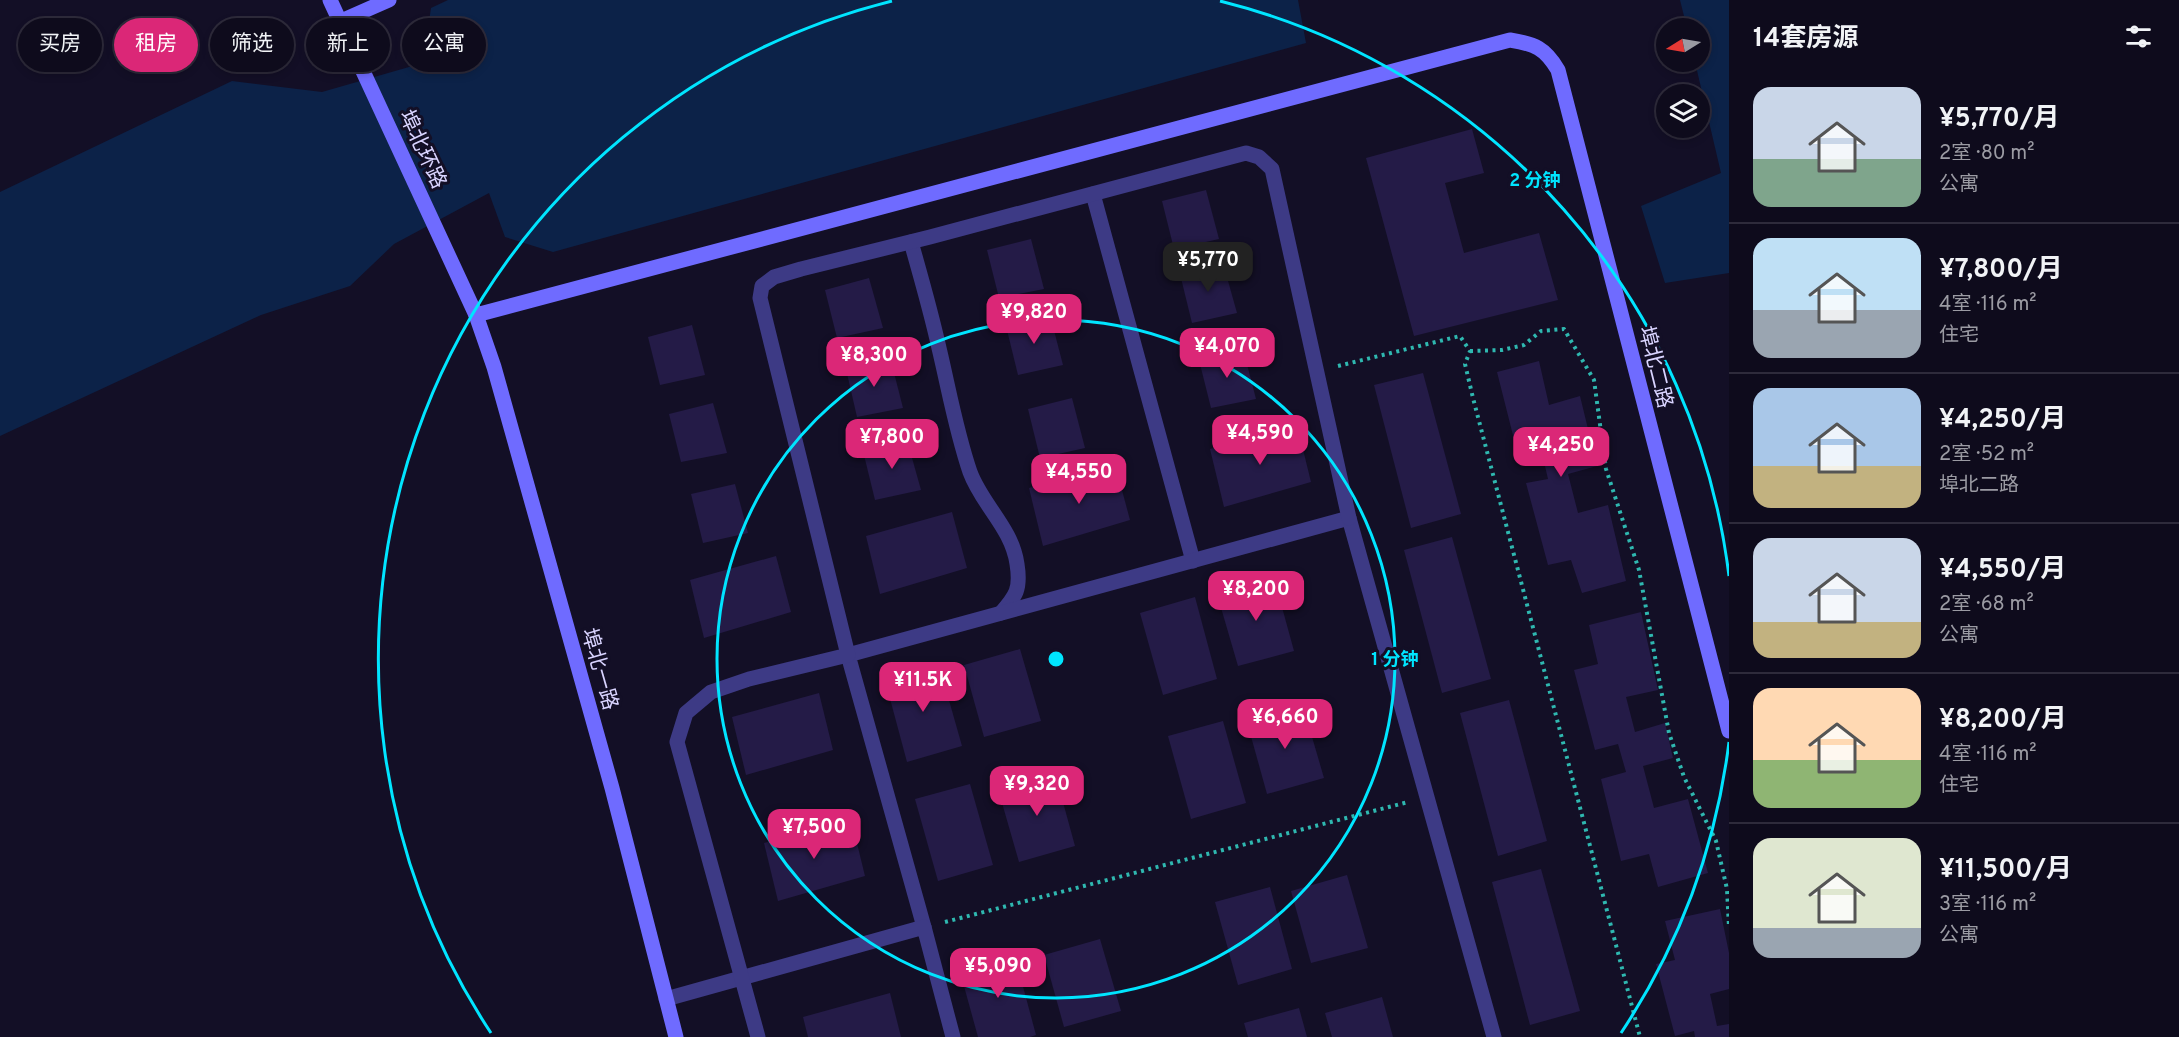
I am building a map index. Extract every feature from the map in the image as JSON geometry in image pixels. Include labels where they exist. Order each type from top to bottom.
[{"type":"street","name":"埠北环路","points":[[330,0],[339,18]]},
{"type":"street","points":[[348,18],[389,0]]},
{"type":"street","name":"埠北二路","points":[[476,315],[1510,40],[1532,44],[1550,57],[1558,70],[1729,731]]},
{"type":"street","name":"埠北环路","points":[[364,72],[476,315]]},
{"type":"street","points":[[952,1037],[924,927],[848,655],[760,298],[762,286],[774,278],[801,269],[1246,153],[1258,157],[1272,170],[1349,518],[1494,1037]]},
{"type":"street","points":[[1093,194],[1193,561]]},
{"type":"street","points":[[911,242],[939,349],[950,404],[971,474],[1014,546],[1018,568],[1017,594],[1001,613]]},
{"type":"street","name":"埠北一路","points":[[476,315],[516,439],[548,565],[612,788],[676,1037]]},
{"type":"street","points":[[758,1037],[676,742],[686,713],[711,692],[749,679],[848,655],[1349,518]]},
{"type":"street","points":[[666,999],[924,927]]},
{"type":"path","points":[[1470,351],[1502,350],[1524,345],[1541,331],[1564,329],[1594,380],[1606,470],[1639,570],[1669,733],[1684,777],[1716,841],[1727,889],[1729,927]]},
{"type":"path","points":[[1317,372],[1460,336],[1470,351]]},
{"type":"path","points":[[1470,351],[1465,364],[1473,398],[1640,1037]]},
{"type":"path","points":[[924,927],[1427,797]]},
{"type":"water","points":[[448,0],[1298,0],[1306,43],[553,252],[505,237],[489,193],[394,244],[350,286],[261,315],[0,436],[0,192],[232,81],[322,92],[402,69],[402,72],[486,72],[486,18],[430,18],[431,8]]},
{"type":"water","points":[[1680,0],[1729,0],[1729,273],[1665,283],[1641,206],[1721,173],[1710,126],[1710,84],[1700,84],[1697,72],[1710,72],[1710,18],[1684,18]]},
{"type":"building","points":[[1472,129],[1484,173],[1445,183],[1464,253],[1539,233],[1558,300],[1414,336],[1366,158]]},
{"type":"building","points":[[1206,190],[1219,239],[1174,249],[1162,201]]},
{"type":"building","points":[[1031,239],[1044,289],[999,298],[987,250]]},
{"type":"building","points":[[1223,263],[1237,313],[1192,323],[1180,274]]},
{"type":"building","points":[[869,278],[883,328],[837,338],[825,290]]},
{"type":"building","points":[[1050,315],[1063,365],[1018,375],[1006,326]]},
{"type":"building","points":[[692,325],[705,375],[660,385],[648,337]]},
{"type":"building","points":[[1243,349],[1256,399],[1211,408],[1199,360]]},
{"type":"building","points":[[890,357],[903,408],[857,417],[846,369]]},
{"type":"building","points":[[1539,361],[1549,405],[1580,396],[1597,466],[1568,474],[1578,513],[1608,505],[1626,581],[1582,593],[1571,560],[1548,565],[1526,483],[1548,479],[1541,449],[1518,455],[1497,372]]},
{"type":"building","points":[[1423,373],[1461,514],[1411,528],[1374,385]]},
{"type":"building","points":[[1072,398],[1085,448],[1040,458],[1028,409]]},
{"type":"building","points":[[713,403],[727,453],[681,462],[669,414]]},
{"type":"building","points":[[1297,425],[1311,482],[1224,507],[1210,449]]},
{"type":"building","points":[[907,440],[921,490],[875,500],[863,451]]},
{"type":"building","points":[[1115,464],[1130,520],[1043,546],[1029,488]]},
{"type":"building","points":[[735,484],[748,533],[703,543],[691,494]]},
{"type":"building","points":[[952,512],[967,568],[880,594],[866,536]]},
{"type":"building","points":[[1452,537],[1491,679],[1442,693],[1404,550]]},
{"type":"building","points":[[776,556],[791,612],[704,638],[690,580]]},
{"type":"building","points":[[1274,578],[1294,651],[1238,666],[1217,594]]},
{"type":"building","points":[[1195,597],[1217,679],[1163,695],[1140,613]]},
{"type":"building","points":[[1641,612],[1658,690],[1626,697],[1635,732],[1665,723],[1673,758],[1643,766],[1654,808],[1688,799],[1708,873],[1658,887],[1649,854],[1621,861],[1601,779],[1626,772],[1618,744],[1595,750],[1574,670],[1598,664],[1589,625]]},
{"type":"building","points":[[1020,649],[1041,721],[984,737],[964,665]]},
{"type":"building","points":[[939,665],[962,746],[907,762],[885,680]]},
{"type":"building","points":[[819,693],[833,750],[746,775],[732,717]]},
{"type":"building","points":[[1509,700],[1547,841],[1498,856],[1460,713]]},
{"type":"building","points":[[1303,706],[1324,778],[1267,794],[1247,722]]},
{"type":"building","points":[[1223,721],[1246,803],[1191,819],[1168,736]]},
{"type":"building","points":[[1055,773],[1075,846],[1019,862],[998,789]]},
{"type":"building","points":[[970,784],[993,865],[938,881],[915,799]]},
{"type":"building","points":[[851,819],[865,876],[778,901],[764,843]]},
{"type":"building","points":[[1541,869],[1580,1011],[1530,1025],[1492,882]]},
{"type":"building","points":[[1347,875],[1368,948],[1311,963],[1291,891]]},
{"type":"building","points":[[1270,887],[1292,969],[1238,985],[1215,902]]},
{"type":"building","points":[[1720,909],[1729,953],[1729,989],[1710,994],[1717,1026],[1729,1024],[1729,1037],[1695,1037],[1694,1031],[1675,1036],[1656,964],[1675,960],[1665,921]]},
{"type":"building","points":[[1100,939],[1121,1011],[1064,1027],[1044,955]]},
{"type":"building","points":[[1014,953],[1036,1035],[978,1037],[959,968]]},
{"type":"building","points":[[890,993],[901,1037],[808,1037],[803,1017]]},
{"type":"building","points":[[1382,997],[1393,1037],[1332,1037],[1325,1013]]},
{"type":"building","points":[[1299,1008],[1307,1037],[1248,1037],[1244,1023]]}]
